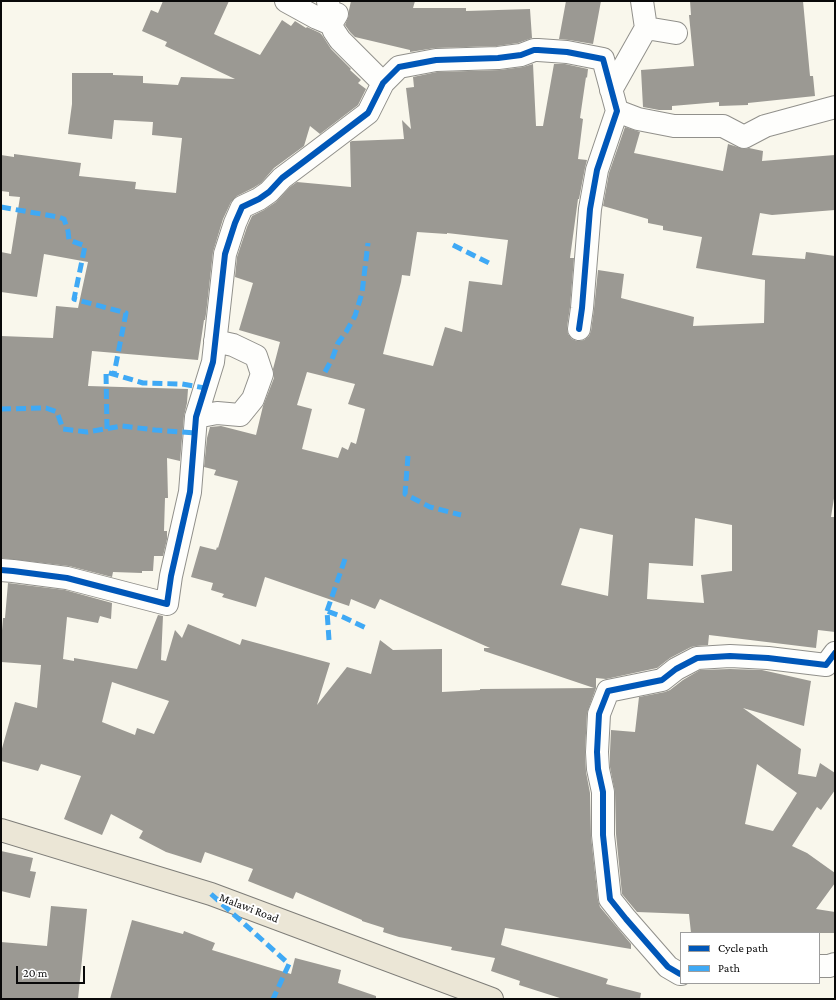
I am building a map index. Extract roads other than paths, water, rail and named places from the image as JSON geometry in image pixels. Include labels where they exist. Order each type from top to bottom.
[{"type":"main road","name":"Malawi Road","points":[[1,830],[212,894],[492,999]]},
{"type":"street","points":[[286,1],[331,24]]},
{"type":"street","points":[[328,1],[331,24],[340,40],[383,83]]},
{"type":"street","points":[[331,24],[342,1]]},
{"type":"street","points":[[611,90],[646,28],[642,1]]},
{"type":"street","points":[[646,28],[676,34]]},
{"type":"street","points":[[1,570],[67,578],[167,604],[171,576],[190,492],[196,417],[213,362],[225,254],[235,223],[242,207],[259,199],[269,192],[282,178],[368,113],[383,83],[399,67],[436,60],[498,58],[521,55],[534,50],[567,52],[603,59],[616,111],[597,170],[590,209],[580,328]]},
{"type":"street","points":[[616,111],[638,119],[674,126],[723,126],[744,138],[765,126],[835,106]]},
{"type":"street","points":[[196,417],[217,412],[240,415],[253,399],[262,374],[256,356],[233,345],[215,341]]},
{"type":"street","points":[[680,974],[668,967],[610,899],[603,835],[603,792],[598,769],[597,752],[599,714],[608,690],[662,680],[676,669],[697,658],[730,656],[768,658],[826,665],[835,653]]},
{"type":"street","points":[[820,966],[835,964]]}]
